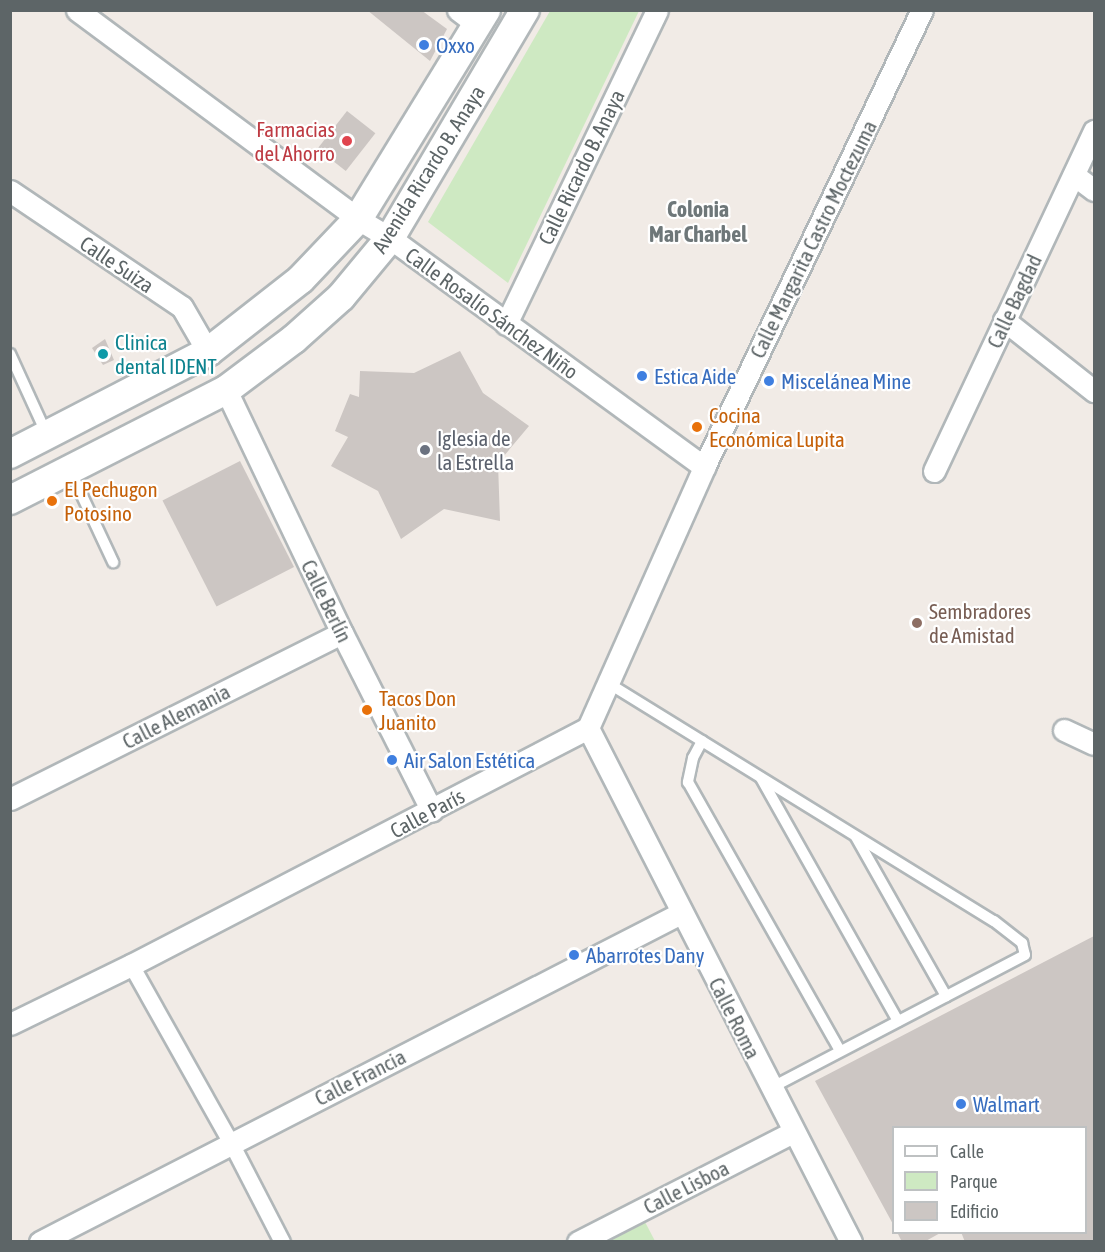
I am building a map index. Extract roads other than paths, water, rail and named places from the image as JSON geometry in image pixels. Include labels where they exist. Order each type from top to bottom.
[{"type":"main road","name":"Avenida Ricardo B. Anaya","points":[[10,500],[226,390],[294,339],[341,297],[390,238],[525,10]]},
{"type":"main road","name":"Avenida Ricardo B. Anaya","points":[[10,454],[208,352],[302,279],[358,219],[474,15]]},
{"type":"street","name":"Calle Rosalío Sánchez Niño","points":[[77,10],[358,219],[390,238],[704,467]]},
{"type":"street","name":"Calle Ricardo B. Anaya","points":[[506,324],[657,10]]},
{"type":"street","name":"Calle Margarita Castro Moctezuma","points":[[704,467],[922,10]]},
{"type":"street","name":"Calle Bagdad","points":[[934,471],[1095,132]]},
{"type":"street","points":[[1074,175],[1095,190]]},
{"type":"street","name":"Calle Suiza","points":[[10,191],[182,307],[208,352]]},
{"type":"street","points":[[1004,320],[1095,391]]},
{"type":"street","name":"Calle Berlín","points":[[226,390],[342,633],[432,811]]},
{"type":"street","points":[[588,728],[704,467]]},
{"type":"street","name":"Calle Alemania","points":[[10,799],[342,633]]},
{"type":"street","name":"Calle París","points":[[10,1024],[132,965],[588,728]]},
{"type":"street","name":"Calle Roma","points":[[588,728],[681,914],[851,1242]]},
{"type":"street","points":[[1064,730],[1095,744]]},
{"type":"street","name":"Calle Francia","points":[[40,1242],[681,914]]},
{"type":"street","points":[[132,965],[231,1143],[282,1242]]},
{"type":"street","name":"Calle Lisboa","points":[[579,1242],[793,1132]]},
{"type":"lane","points":[[10,354],[47,435]]},
{"type":"lane","points":[[70,470],[113,562]]},
{"type":"lane","points":[[608,683],[994,921],[1022,944],[1025,955],[771,1088]]},
{"type":"lane","points":[[702,741],[693,758],[688,782],[840,1051]]},
{"type":"lane","points":[[761,778],[898,1021]]},
{"type":"lane","points":[[856,836],[946,996]]},
{"type":"place","name":"Oxxo","points":[[424,45]]},
{"type":"place","name":"Farmacias del Ahorro","points":[[347,141]]},
{"type":"place","name":"Clinica dental IDENT","points":[[103,354]]},
{"type":"place","name":"Estica Aide","points":[[642,376]]},
{"type":"place","name":"Miscelánea Mine","points":[[769,381]]},
{"type":"place","name":"Cocina Económica Lupita","points":[[697,427]]},
{"type":"place","name":"Iglesia de la Estrella","points":[[425,450]]},
{"type":"place","name":"El Pechugon Potosino","points":[[52,501]]},
{"type":"place","name":"Sembradores de Amistad","points":[[917,623]]},
{"type":"place","name":"Tacos Don Juanito","points":[[367,710]]},
{"type":"place","name":"Air Salon Estética","points":[[392,760]]},
{"type":"place","name":"Abarrotes Dany","points":[[574,955]]},
{"type":"place","name":"Walmart","points":[[961,1104]]},
{"type":"district","name":"Colonia Mar Charbel","points":[[698,222]]}]
